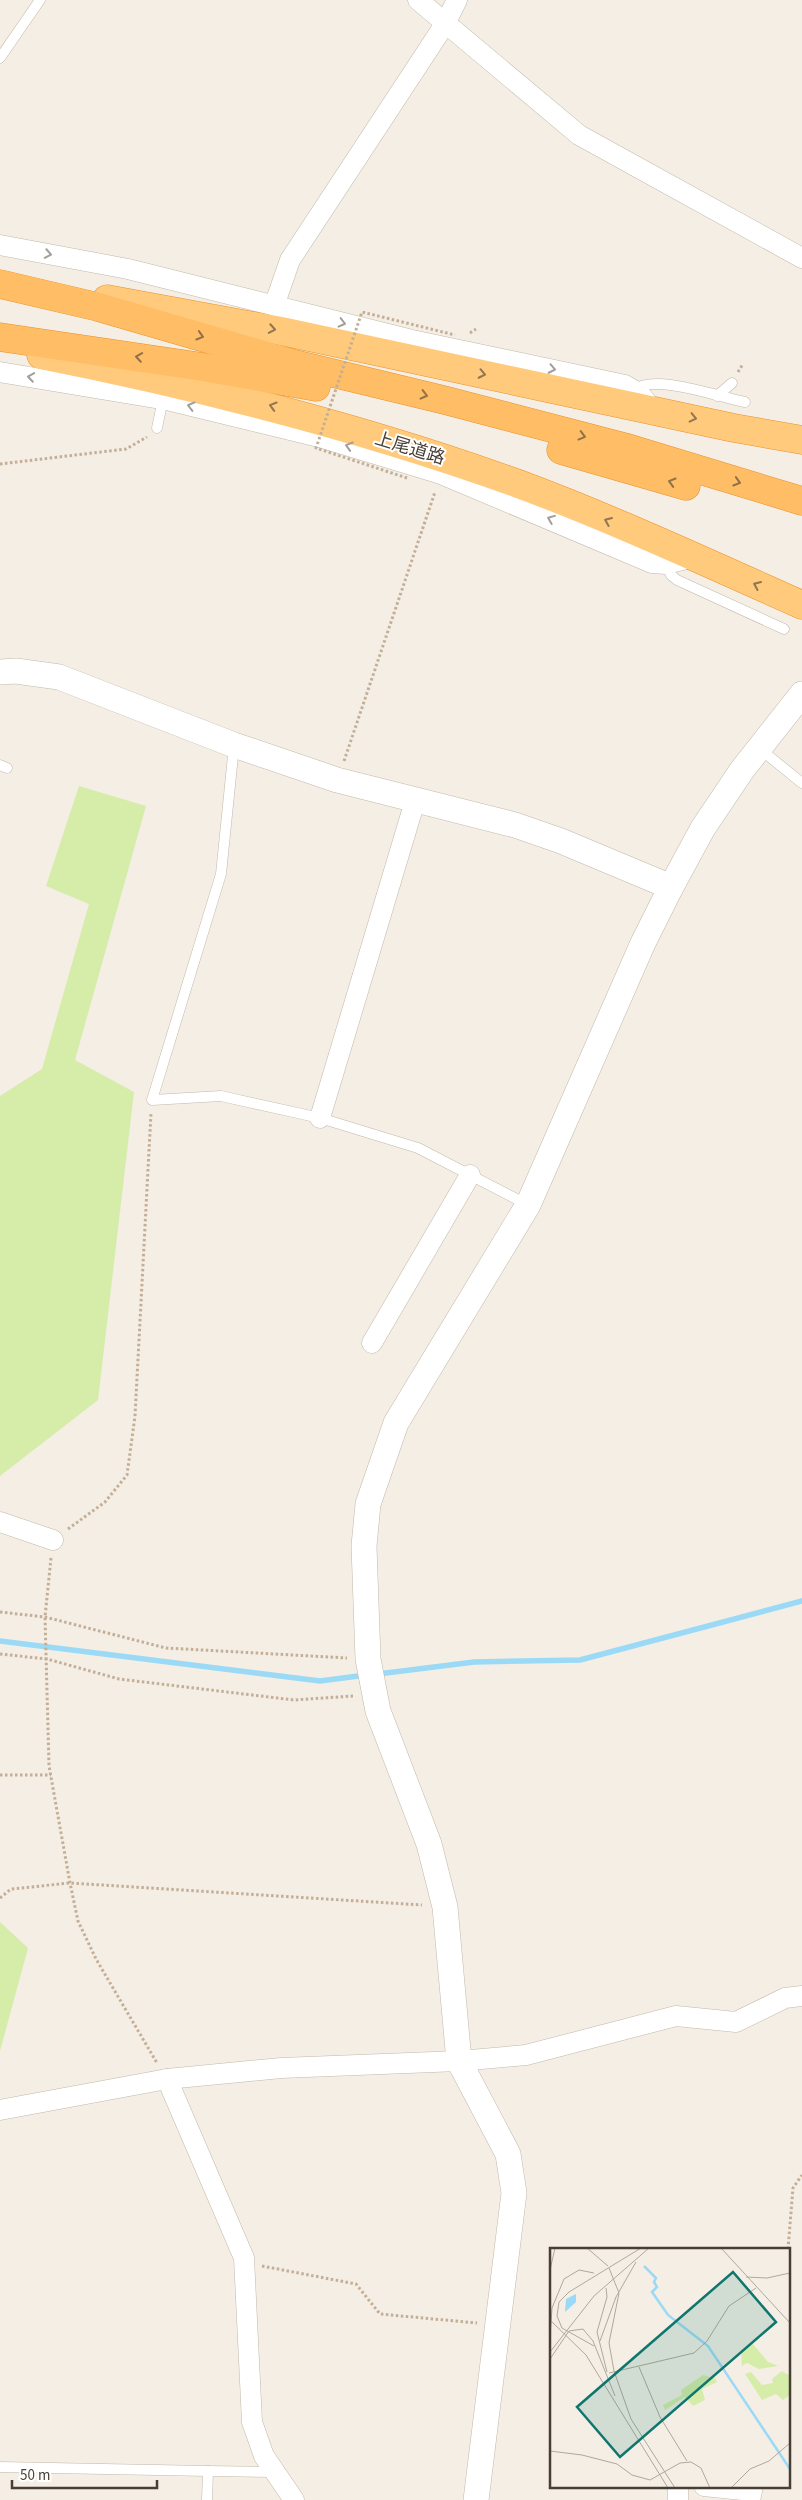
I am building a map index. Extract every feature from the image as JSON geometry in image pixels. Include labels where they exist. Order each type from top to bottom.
[{"type":"highway","points":[[0,280],[643,400],[802,440]]},
{"type":"highway","points":[[0,284],[116,312],[291,363],[444,400],[624,448],[802,501]]},
{"type":"highway","points":[[0,338],[117,354],[303,384],[479,427],[802,521]]},
{"type":"highway","name":"上尾道路","points":[[0,347],[267,404],[437,456],[518,484],[694,557],[802,605]]},
{"type":"street","points":[[418,0],[579,135],[802,258]]},
{"type":"street","points":[[274,306],[290,260],[445,24],[457,0]]},
{"type":"street","points":[[0,245],[128,269],[412,340],[625,385],[643,400]]},
{"type":"street","points":[[0,372],[163,399],[319,436],[441,474],[652,563],[666,564],[694,557]]},
{"type":"street","points":[[0,672],[16,671],[59,677],[234,745],[337,780],[515,826],[551,838],[670,887]]},
{"type":"street","points":[[476,2500],[514,2193],[508,2154],[459,2061],[445,1907],[429,1844],[378,1711],[368,1659],[364,1546],[368,1504],[396,1423],[528,1205],[643,943],[670,887],[703,828],[742,770],[802,694]]},
{"type":"street","points":[[320,1118],[415,801]]},
{"type":"street","points":[[372,1343],[470,1175]]},
{"type":"street","points":[[0,1522],[53,1540]]},
{"type":"street","points":[[0,2110],[167,2079],[281,2068],[459,2061],[526,2055],[676,2016],[736,2022],[785,1998],[802,1996]]},
{"type":"street","points":[[167,2079],[232,2230],[244,2263],[252,2422],[264,2456],[294,2500]]},
{"type":"street","points":[[723,2488],[752,2491],[750,2500]]},
{"type":"lane","points":[[0,58],[40,0]]},
{"type":"lane","points":[[643,400],[641,384],[660,383],[745,402]]},
{"type":"lane","points":[[717,396],[732,383]]},
{"type":"lane","points":[[157,428],[163,399]]},
{"type":"lane","points":[[666,564],[671,575],[677,580],[784,629]]},
{"type":"lane","points":[[234,745],[221,874],[152,1100],[221,1096],[320,1118],[418,1148],[528,1205]]},
{"type":"lane","points":[[760,749],[802,783]]},
{"type":"lane","points":[[0,2467],[275,2472]]},
{"type":"lane","points":[[206,2500],[208,2471]]},
{"type":"path","points":[[406,478],[316,448],[362,312],[455,335]]},
{"type":"path","points":[[0,464],[126,449],[157,428]]},
{"type":"path","points":[[337,780],[441,474]]},
{"type":"path","points":[[152,1100],[135,1416],[127,1475],[105,1502],[53,1540],[46,1617],[51,1775],[78,1921],[96,1959],[167,2079]]},
{"type":"path","points":[[0,1612],[46,1617],[166,1648],[313,1658],[368,1659]]},
{"type":"path","points":[[0,1654],[47,1659],[119,1678],[294,1700],[375,1694]]},
{"type":"path","points":[[0,1775],[51,1775]]},
{"type":"path","points":[[0,1898],[12,1889],[70,1882],[445,1907]]},
{"type":"path","points":[[788,2248],[793,2188],[802,2175]]},
{"type":"path","points":[[244,2263],[356,2284],[380,2314],[498,2325]]},
{"type":"green space","points":[[79,786],[146,806],[75,1060],[134,1092],[98,1400],[0,1476],[0,1096],[42,1069],[89,904],[46,886]]},
{"type":"green space","points":[[0,1922],[28,1948],[0,2051]]},
{"type":"waterway","points":[[378,1674],[474,1662],[580,1660],[802,1601]]},
{"type":"waterway","points":[[0,1641],[320,1681],[366,1675]]}]
